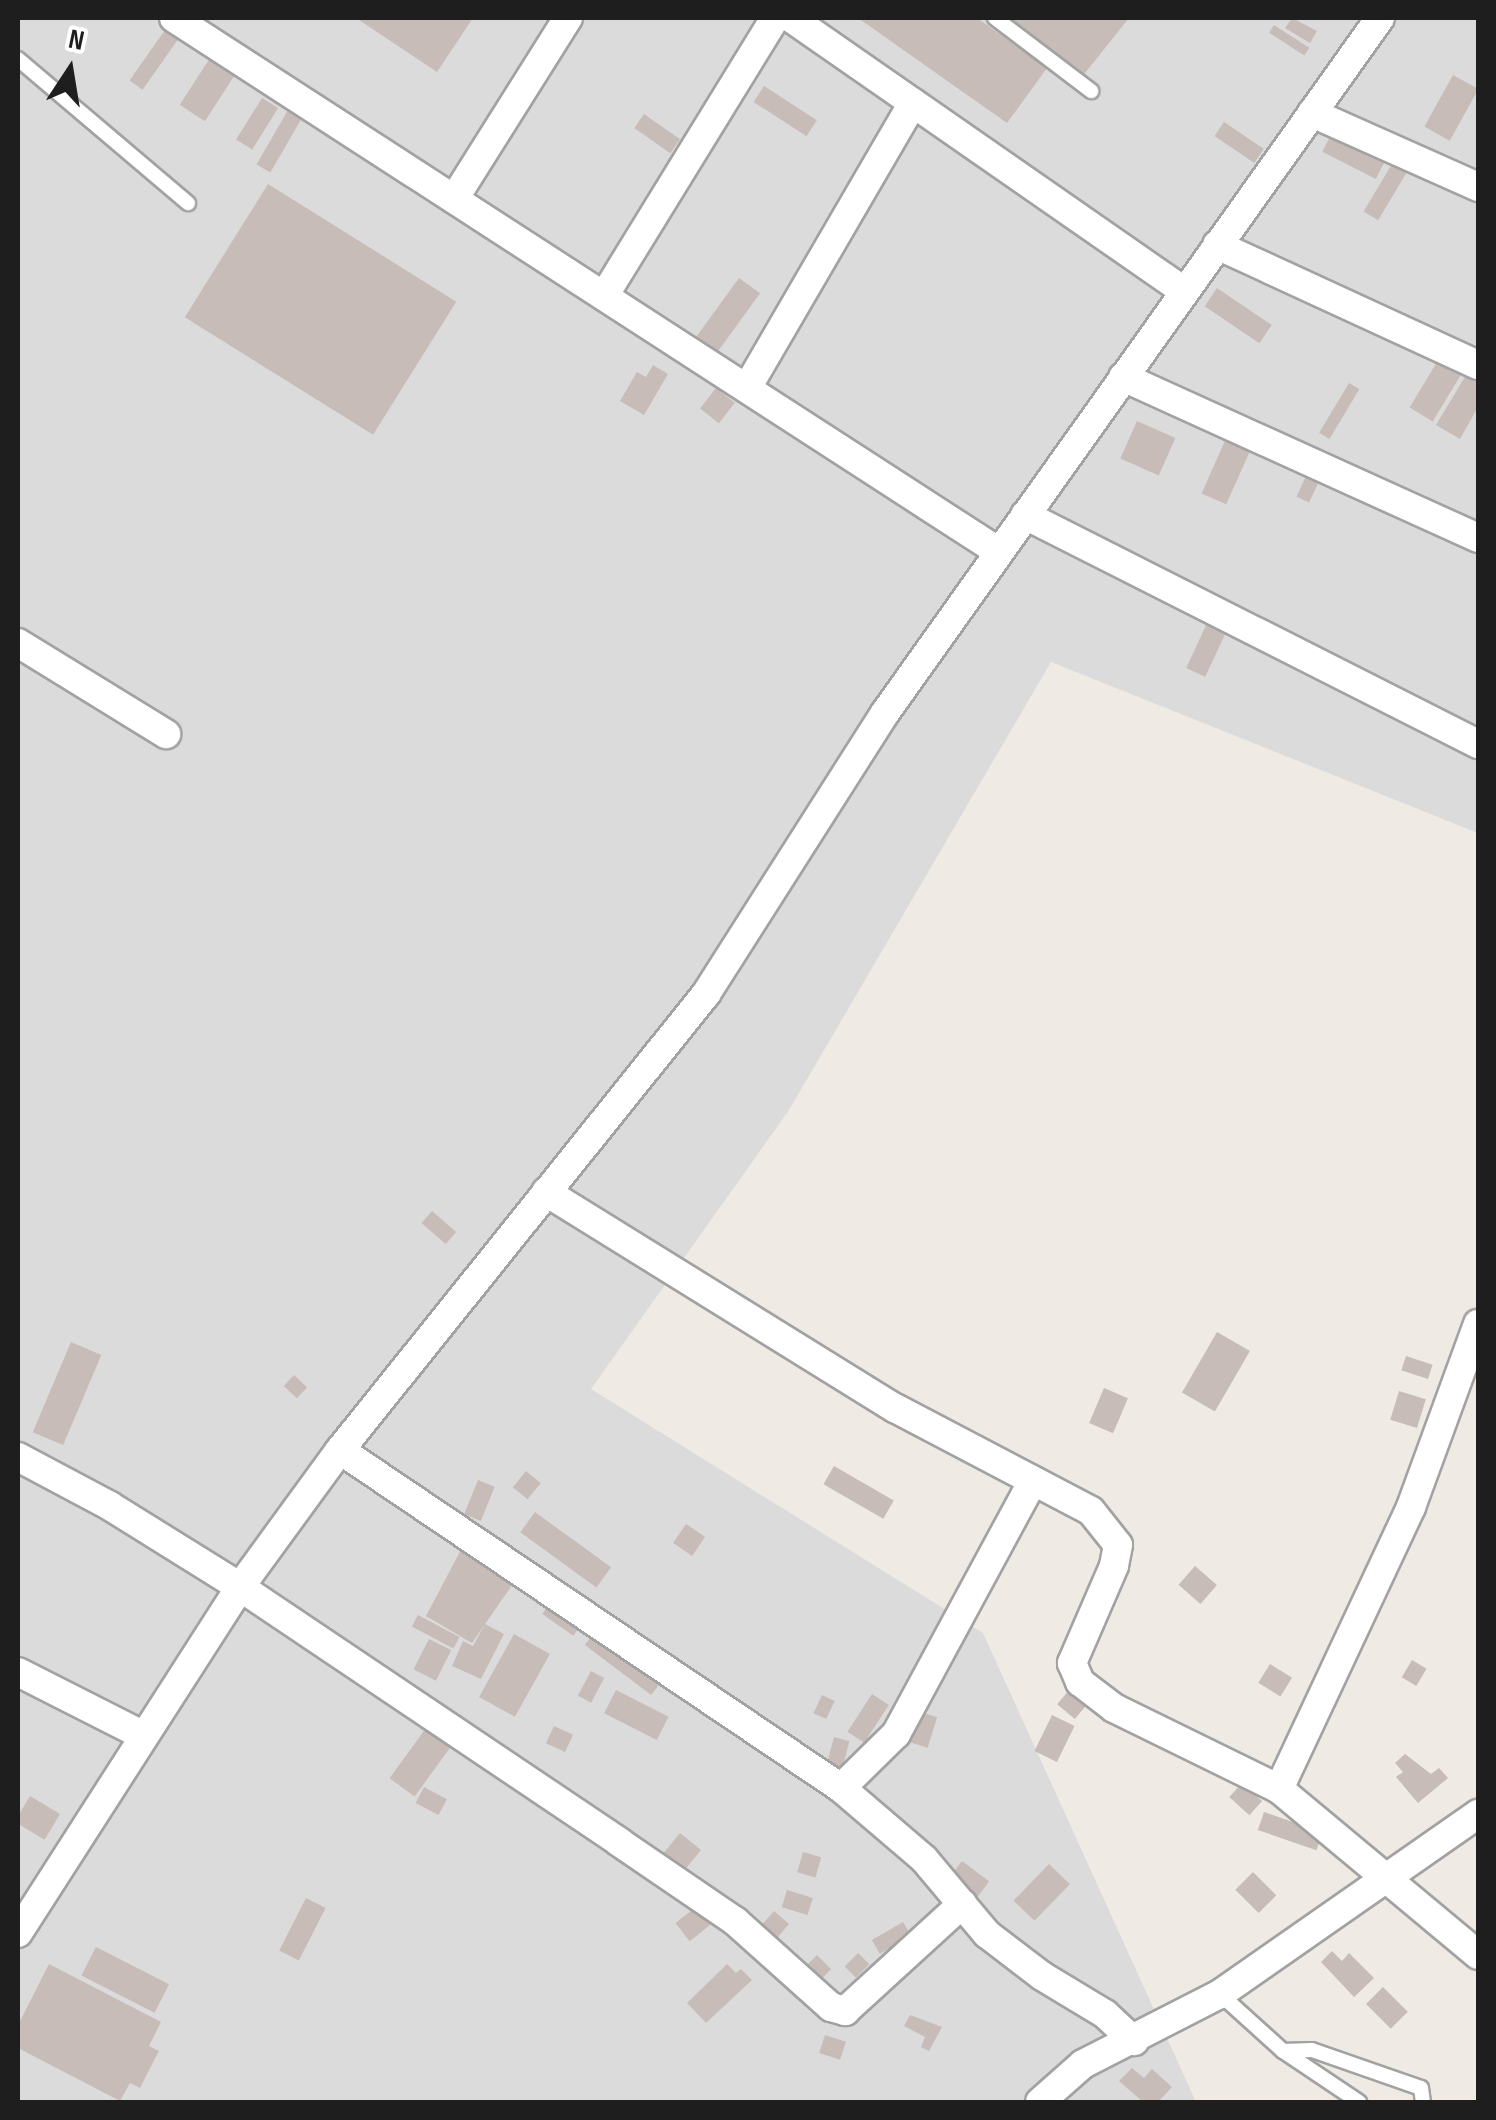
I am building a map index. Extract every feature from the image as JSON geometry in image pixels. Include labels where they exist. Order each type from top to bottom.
[{"type":"street","points":[[174,18],[1000,552]]},
{"type":"street","points":[[454,199],[568,18]]},
{"type":"street","points":[[604,296],[774,18]]},
{"type":"street","points":[[791,18],[909,96],[913,103],[1184,291]]},
{"type":"street","points":[[22,1915],[240,1587],[340,1450],[706,994],[886,713],[1380,18]]},
{"type":"street","points":[[747,388],[913,103]]},
{"type":"street","points":[[1312,112],[1478,187]]},
{"type":"street","points":[[1217,245],[1478,366]]},
{"type":"street","points":[[1123,377],[1478,538]]},
{"type":"street","points":[[1025,515],[1478,744]]},
{"type":"street","points":[[18,642],[166,734]]},
{"type":"street","points":[[546,1192],[895,1408],[1091,1511],[1118,1545],[1114,1566],[1072,1663],[1080,1682],[1114,1708],[1279,1789],[1478,1954]]},
{"type":"street","points":[[1279,1789],[1411,1507],[1478,1324]]},
{"type":"street","points":[[340,1450],[840,1788],[924,1859],[1012,1955],[1105,2014],[1134,2041]]},
{"type":"street","points":[[18,1458],[110,1506],[240,1587],[734,1921],[830,2007],[844,2011],[962,1904]]},
{"type":"street","points":[[840,1788],[896,1734],[1033,1481]]},
{"type":"street","points":[[18,1672],[144,1736]]},
{"type":"street","points":[[1040,2102],[1083,2064],[1220,1994],[1478,1814]]},
{"type":"lane","points":[[995,18],[1090,91]]},
{"type":"lane","points":[[18,59],[188,203]]},
{"type":"lane","points":[[1220,1994],[1283,2051],[1358,2102]]},
{"type":"lane","points":[[1283,2051],[1312,2050],[1421,2088],[1423,2102]]},
{"type":"shaded area","points":[[18,18],[1478,18],[1478,833],[1051,662],[789,1110],[591,1389],[983,1633],[1196,2102],[18,2102]]},
{"type":"building","points":[[356,18],[473,18],[437,72]]},
{"type":"building","points":[[858,18],[977,18],[1047,68],[1007,123]]},
{"type":"building","points":[[1004,18],[1129,18],[1081,78]]},
{"type":"building","points":[[1292,18],[1317,31],[1310,43],[1285,28]]},
{"type":"building","points":[[172,20],[185,29],[143,90],[130,81]]},
{"type":"building","points":[[1274,25],[1309,48],[1304,55],[1269,33]]},
{"type":"building","points":[[214,52],[239,68],[205,121],[180,105]]},
{"type":"building","points":[[1453,75],[1478,90],[1450,141],[1424,127]]},
{"type":"building","points":[[764,86],[817,120],[806,136],[754,102]]},
{"type":"building","points":[[262,98],[278,108],[252,150],[236,140]]},
{"type":"building","points":[[288,110],[302,118],[270,173],[256,165]]},
{"type":"building","points":[[644,114],[680,139],[670,153],[634,128]]},
{"type":"building","points":[[1224,122],[1264,149],[1254,163],[1214,136]]},
{"type":"building","points":[[1336,125],[1389,152],[1376,179],[1322,152]]},
{"type":"building","points":[[1398,154],[1413,163],[1378,220],[1363,211]]},
{"type":"building","points":[[268,184],[456,302],[373,435],[185,317]]},
{"type":"building","points":[[739,278],[760,293],[717,353],[696,338]]},
{"type":"building","points":[[1217,288],[1272,325],[1259,343],[1205,306]]},
{"type":"building","points":[[1440,357],[1463,371],[1433,421],[1410,408]]},
{"type":"building","points":[[653,365],[668,374],[644,415],[620,401],[637,372],[646,377]]},
{"type":"building","points":[[1472,365],[1478,369],[1478,407],[1460,439],[1436,425]]},
{"type":"building","points":[[1349,383],[1359,389],[1329,439],[1319,433]]},
{"type":"building","points":[[716,388],[735,403],[719,423],[700,408]]},
{"type":"building","points":[[1137,421],[1175,438],[1159,476],[1120,458]]},
{"type":"building","points":[[1228,434],[1253,445],[1226,504],[1202,493]]},
{"type":"building","points":[[1307,474],[1320,480],[1309,503],[1296,497]]},
{"type":"building","points":[[1209,619],[1228,628],[1205,677],[1186,668]]},
{"type":"building","points":[[432,1211],[456,1232],[446,1244],[422,1223]]},
{"type":"building","points":[[1217,1332],[1250,1351],[1215,1412],[1182,1393]]},
{"type":"building","points":[[71,1342],[101,1355],[63,1445],[33,1432]]},
{"type":"building","points":[[1406,1356],[1433,1365],[1428,1379],[1401,1370]]},
{"type":"building","points":[[294,1375],[307,1387],[297,1398],[284,1386]]},
{"type":"building","points":[[1104,1388],[1128,1398],[1113,1433],[1089,1423]]},
{"type":"building","points":[[1399,1391],[1426,1399],[1417,1428],[1390,1420]]},
{"type":"building","points":[[834,1466],[894,1500],[883,1519],[824,1484]]},
{"type":"building","points":[[526,1471],[541,1483],[528,1499],[513,1487]]},
{"type":"building","points":[[478,1480],[495,1487],[481,1521],[464,1514]]},
{"type":"building","points":[[535,1512],[611,1567],[596,1587],[520,1532]]},
{"type":"building","points":[[686,1524],[705,1537],[692,1556],[673,1543]]},
{"type":"building","points":[[463,1546],[519,1575],[472,1643],[426,1616]]},
{"type":"building","points":[[1195,1566],[1217,1585],[1200,1604],[1179,1585]]},
{"type":"building","points":[[552,1600],[583,1622],[573,1636],[542,1614]]},
{"type":"building","points":[[418,1615],[459,1637],[453,1649],[412,1626]]},
{"type":"building","points":[[485,1624],[504,1634],[481,1679],[452,1666],[463,1641],[473,1646]]},
{"type":"building","points":[[597,1629],[663,1679],[651,1695],[585,1645]]},
{"type":"building","points":[[514,1634],[550,1654],[515,1717],[479,1697]]},
{"type":"building","points":[[429,1639],[451,1650],[436,1681],[414,1669]]},
{"type":"building","points":[[1412,1660],[1427,1669],[1416,1686],[1402,1677]]},
{"type":"building","points":[[1270,1664],[1292,1678],[1280,1696],[1258,1683]]},
{"type":"building","points":[[591,1671],[604,1678],[591,1703],[578,1696]]},
{"type":"building","points":[[1070,1689],[1088,1704],[1075,1719],[1057,1704]]},
{"type":"building","points":[[616,1690],[669,1717],[657,1740],[604,1713]]},
{"type":"building","points":[[872,1694],[889,1705],[864,1743],[847,1732]]},
{"type":"building","points":[[822,1695],[835,1701],[826,1719],[814,1713]]},
{"type":"building","points":[[917,1711],[937,1717],[928,1748],[908,1742]]},
{"type":"building","points":[[1052,1715],[1074,1726],[1057,1762],[1034,1751]]},
{"type":"building","points":[[554,1726],[573,1735],[565,1752],[546,1743]]},
{"type":"building","points":[[426,1728],[451,1746],[415,1796],[390,1778]]},
{"type":"building","points":[[834,1737],[849,1741],[841,1771],[826,1767]]},
{"type":"building","points":[[1405,1754],[1431,1774],[1439,1768],[1448,1778],[1418,1803],[1396,1777],[1403,1772],[1395,1763]]},
{"type":"building","points":[[1242,1783],[1262,1801],[1249,1815],[1229,1797]]},
{"type":"building","points":[[424,1787],[447,1799],[439,1815],[416,1803]]},
{"type":"building","points":[[30,1796],[60,1814],[45,1840],[18,1824],[18,1816]]},
{"type":"building","points":[[1264,1812],[1323,1832],[1316,1850],[1258,1830]]},
{"type":"building","points":[[680,1833],[701,1850],[681,1875],[660,1858]]},
{"type":"building","points":[[803,1852],[821,1857],[815,1877],[797,1872]]},
{"type":"building","points":[[962,1861],[989,1881],[976,1899],[949,1879]]},
{"type":"building","points":[[1049,1864],[1070,1884],[1034,1921],[1014,1901]]},
{"type":"building","points":[[1253,1872],[1276,1895],[1259,1913],[1235,1890]]},
{"type":"building","points":[[787,1890],[813,1898],[808,1915],[782,1907]]},
{"type":"building","points":[[306,1898],[326,1908],[299,1961],[279,1951]]},
{"type":"building","points":[[696,1907],[710,1925],[690,1941],[676,1923]]},
{"type":"building","points":[[774,1911],[789,1924],[777,1938],[762,1925]]},
{"type":"building","points":[[903,1922],[911,1936],[880,1954],[872,1940]]},
{"type":"building","points":[[96,1947],[169,1984],[155,2013],[81,1976]]},
{"type":"building","points":[[1332,1951],[1342,1961],[1349,1953],[1374,1978],[1354,1997],[1321,1962]]},
{"type":"building","points":[[858,1953],[869,1964],[856,1978],[845,1966]]},
{"type":"building","points":[[817,1955],[831,1969],[814,1986],[800,1972]]},
{"type":"building","points":[[49,1964],[161,2022],[149,2046],[159,2051],[140,2088],[130,2083],[120,2101],[18,2048],[18,2025]]},
{"type":"building","points":[[727,1964],[736,1973],[741,1969],[752,1980],[706,2023],[687,2003]]},
{"type":"building","points":[[1383,1987],[1408,2012],[1391,2029],[1366,2004]]},
{"type":"building","points":[[910,2015],[942,2027],[929,2051],[921,2047],[925,2037],[904,2026]]},
{"type":"building","points":[[825,2035],[846,2042],[840,2060],[819,2053]]},
{"type":"building","points":[[1132,2068],[1144,2078],[1152,2069],[1172,2087],[1158,2102],[1143,2102],[1119,2081]]}]
